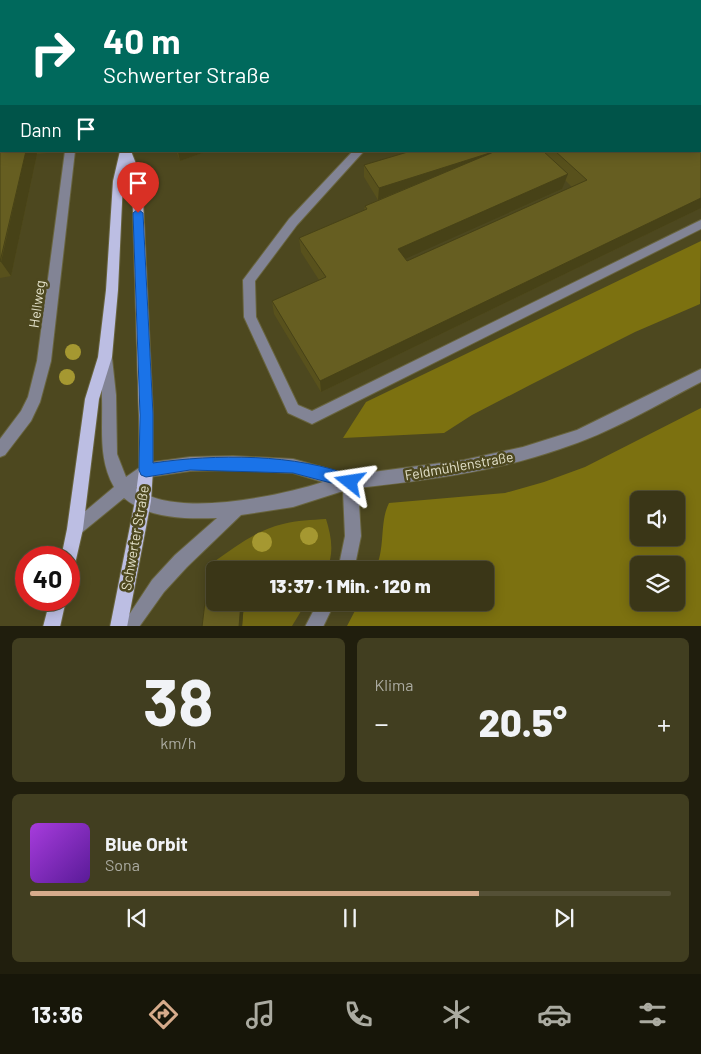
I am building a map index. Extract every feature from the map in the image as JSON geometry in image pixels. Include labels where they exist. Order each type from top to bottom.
[{"type":"main road","name":"Schwerter Straße","points":[[71,546],[92,399],[105,357],[112,290],[118,181],[125,152]]},
{"type":"main road","name":"Schwerter Straße","points":[[118,626],[143,501],[146,470],[146,415],[137,179],[125,152]]},
{"type":"main road","points":[[51,626],[55,611]]},
{"type":"street","name":"Hellweg","points":[[0,450],[26,416],[35,398],[44,361],[70,152]]},
{"type":"street","points":[[358,152],[293,222],[249,280],[250,317],[293,409],[312,418],[701,224]]},
{"type":"street","name":"Feldmühlenstraße","points":[[105,357],[109,396],[108,431],[113,469],[124,488],[143,501],[183,512],[237,509],[294,498],[350,482],[402,477],[507,459],[563,442],[613,421],[701,375]]},
{"type":"street","name":"Feldmühlenstraße","points":[[146,470],[190,464],[293,466],[350,482]]},
{"type":"street","points":[[74,529],[146,470]]},
{"type":"street","points":[[349,561],[354,542],[350,482]]},
{"type":"street","points":[[129,626],[158,586],[181,561],[237,509]]},
{"type":"street","points":[[313,626],[322,611]]},
{"type":"shaded area","points":[[701,241],[700,304],[635,332],[472,415],[444,433],[343,438],[366,402]]},
{"type":"shaded area","points":[[701,408],[701,626],[347,626],[355,611],[494,611],[494,561],[378,561],[384,519],[389,503],[505,493],[544,482],[585,467]]},
{"type":"shaded area","points":[[326,519],[331,538],[330,561],[215,561],[264,530],[304,520]]},
{"type":"shaded area","points":[[243,611],[301,611],[292,626],[242,626]]},
{"type":"building","points":[[0,152],[26,152],[0,262]]},
{"type":"building","points":[[408,152],[493,152],[379,188],[364,165]]},
{"type":"building","points":[[494,152],[544,152],[568,174],[398,249],[407,261],[587,180],[556,152],[701,152],[701,198],[320,381],[272,301],[326,277],[299,238],[367,209],[365,206]]},
{"type":"building","points":[[206,594],[206,611],[240,611],[239,626],[202,626]]},
{"type":"route","points":[[138,213],[146,415],[146,470],[190,464],[293,466],[350,482]]}]
